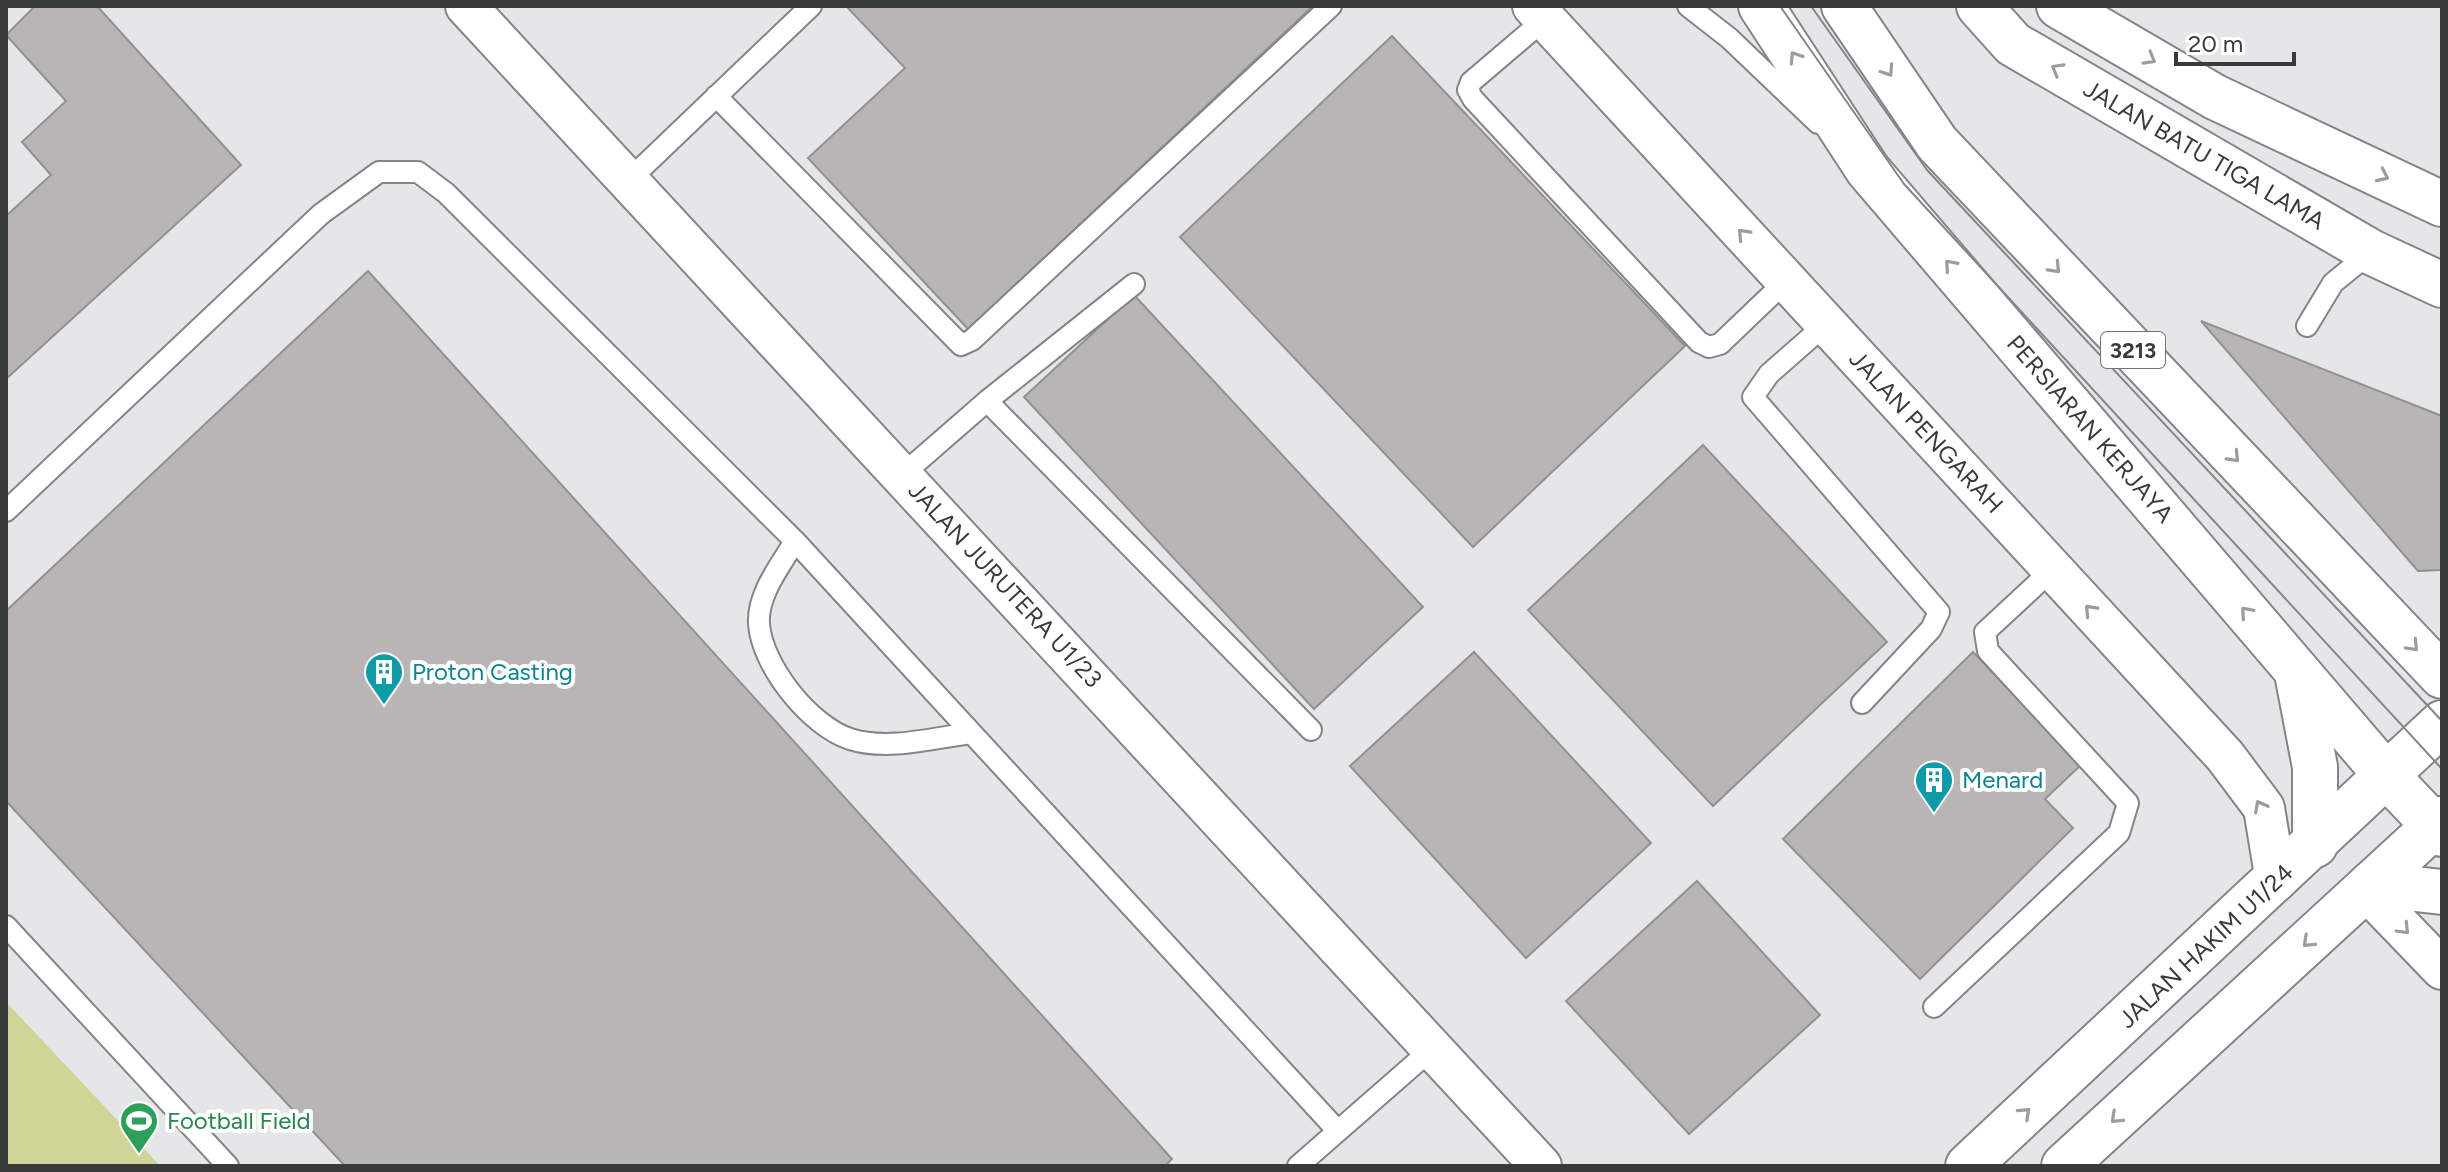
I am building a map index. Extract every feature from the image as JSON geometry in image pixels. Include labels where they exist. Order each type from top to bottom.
[{"type":"main road","name":"PERSIARAN KERJAYA","points":[[1761,6],[1868,170],[2387,776],[2440,826]]},
{"type":"main road","name":"3213","points":[[1844,6],[1937,143],[2442,676]]},
{"type":"main road","name":"JALAN BATU TIGA LAMA","points":[[1979,6],[2013,44],[2371,252],[2442,285]]},
{"type":"main road","points":[[2059,6],[2215,97],[2442,204]]},
{"type":"main road","points":[[2297,671],[2315,767],[2315,845]]},
{"type":"main road","name":"JALAN HAKIM U1/24","points":[[1968,1166],[2315,845],[2442,723]]},
{"type":"main road","points":[[2064,1166],[2368,887],[2440,826]]},
{"type":"main road","points":[[2368,887],[2442,892]]},
{"type":"street","name":"JALAN JURUTERA U1/23","points":[[466,6],[1541,1166]]},
{"type":"street","name":"JALAN PENGARAH","points":[[1539,12],[2225,756],[2264,808],[2276,881]]},
{"type":"street","points":[[2368,887],[2442,969]]},
{"type":"lane","points":[[628,181],[811,6]]},
{"type":"lane","points":[[716,96],[961,345],[972,340],[1331,6]]},
{"type":"lane","points":[[1688,6],[1729,38],[1868,170]]},
{"type":"lane","points":[[1539,12],[1471,82],[1468,90],[1473,99],[1699,342],[1709,347],[1720,344],[1786,281]]},
{"type":"lane","points":[[6,511],[321,214],[379,172],[418,172],[446,193],[795,541],[1337,1130]]},
{"type":"lane","points":[[2307,326],[2333,283],[2371,252]]},
{"type":"lane","points":[[902,475],[987,401],[1134,284]]},
{"type":"lane","points":[[1826,324],[1769,374],[1753,397],[1939,612],[1931,629],[1862,703]]},
{"type":"lane","points":[[987,401],[1311,730]]},
{"type":"lane","points":[[795,541],[764,593],[759,624],[777,677],[821,723],[850,739],[885,743],[971,733]]},
{"type":"lane","points":[[1934,1007],[2119,833],[2128,803],[1988,651],[1985,632],[2053,569]]},
{"type":"lane","points":[[6,926],[228,1166]]},
{"type":"lane","points":[[1298,1166],[1433,1048]]},
{"type":"green space","points":[[6,1002],[140,1144],[160,1166],[6,1166]]},
{"type":"building","points":[[35,6],[97,6],[241,165],[6,379],[6,216],[51,175],[22,142],[66,101],[6,35]]},
{"type":"building","points":[[846,6],[1313,6],[968,329],[808,158],[905,68]]},
{"type":"building","points":[[1392,36],[1685,346],[1473,547],[1180,237]]},
{"type":"building","name":"Proton Casting","points":[[368,271],[1172,1159],[1165,1166],[345,1166],[6,801],[6,611]]},
{"type":"building","points":[[1134,295],[1423,607],[1314,709],[1024,397]]},
{"type":"building","points":[[2201,321],[2442,416],[2442,570],[2418,571]]},
{"type":"building","points":[[1703,445],[1887,642],[1713,806],[1528,610]]},
{"type":"building","points":[[1474,652],[1651,843],[1526,958],[1350,766]]},
{"type":"building","name":"Menard","points":[[1973,652],[2082,764],[2045,799],[2073,828],[1920,979],[1783,839]]},
{"type":"building","points":[[1697,881],[1820,1015],[1689,1134],[1566,1001]]},
{"type":"tram line","points":[[1780,6],[1904,184],[2442,769]]},
{"type":"tram line","points":[[1811,6],[1927,170],[2442,721]]},
{"type":"place","name":"Proton Casting","points":[[384,706]]},
{"type":"place","name":"Menard","points":[[1934,814]]},
{"type":"place","name":"Football Field","points":[[139,1155]]}]
